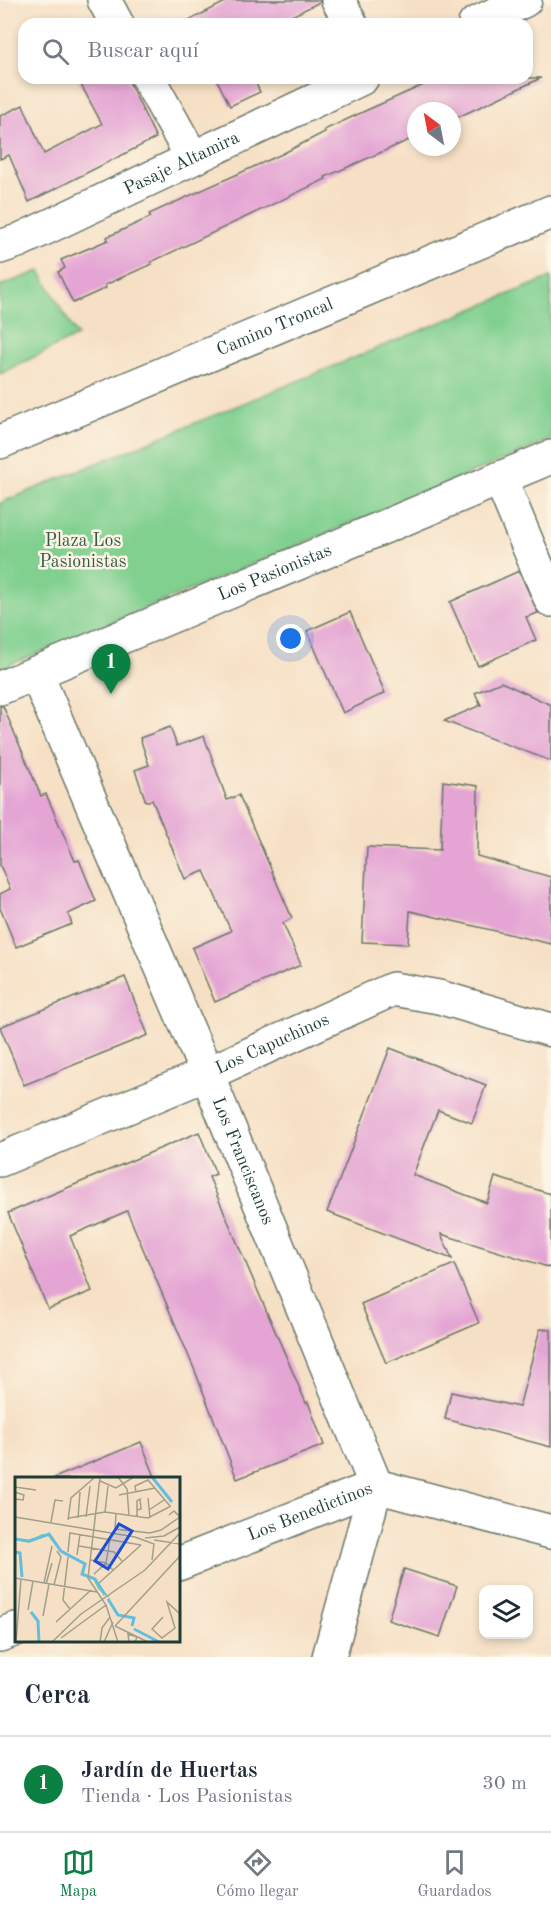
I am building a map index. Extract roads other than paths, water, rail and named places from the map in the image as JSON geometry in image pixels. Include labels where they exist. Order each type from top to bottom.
[{"type":"street","points":[[104,0],[114,18]]},
{"type":"street","points":[[338,0],[348,18]]},
{"type":"street","points":[[488,18],[525,0]]},
{"type":"street","points":[[151,84],[192,157]]},
{"type":"street","name":"Pasaje Altamira","points":[[0,248],[349,84]]},
{"type":"street","name":"Camino Troncal","points":[[0,442],[551,212]]},
{"type":"street","name":"Los Pasionistas","points":[[0,688],[551,457]]},
{"type":"street","points":[[500,478],[551,600]]},
{"type":"street","name":"Los Franciscanos","points":[[36,673],[207,1074],[376,1486]]},
{"type":"street","name":"Los Capuchinos","points":[[0,1160],[207,1074],[393,989],[439,997],[551,1030]]},
{"type":"street","points":[[329,1657],[376,1486]]},
{"type":"street","name":"Los Benedictinos","points":[[180,1563],[376,1486],[551,1532]]},
{"type":"street","points":[[0,1635],[15,1629]]},
{"type":"place","name":"Jardín de Huertas","points":[[111,694]]},
{"type":"park label","name":"Plaza Los Pasionistas","points":[[83,551]]}]
